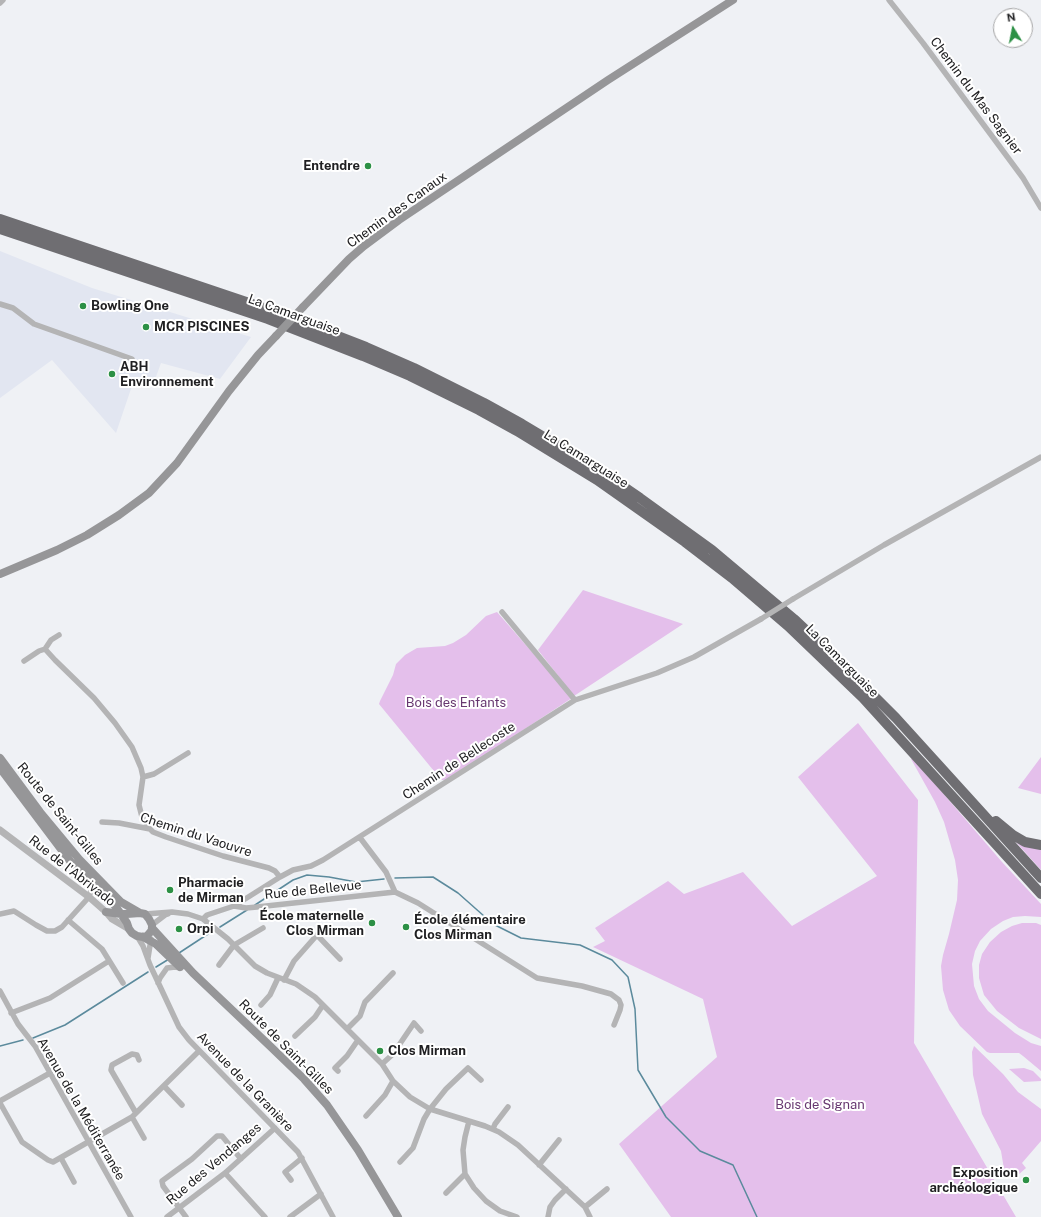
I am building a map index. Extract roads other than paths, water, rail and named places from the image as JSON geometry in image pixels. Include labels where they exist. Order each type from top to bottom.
[{"type":"highway","name":"La Camarguaise","points":[[0,219],[103,255],[227,295],[319,328],[421,371],[522,424],[580,458],[620,484],[712,550],[794,619],[848,670],[911,735],[1041,878]]},
{"type":"highway","name":"La Camarguaise","points":[[0,229],[38,243],[228,305],[315,336],[410,376],[479,410],[581,470],[634,505],[685,542],[788,626],[888,725],[1041,894]]},
{"type":"highway","points":[[839,675],[875,717]]},
{"type":"highway","points":[[911,735],[946,768],[999,823],[1013,835],[1025,842],[1041,846]]},
{"type":"main road","name":"Chemin des Canaux","points":[[2,572],[57,550],[87,535],[119,515],[149,493],[177,463],[228,391],[258,355],[349,259],[364,246],[399,220],[608,80],[733,0]]},
{"type":"main road","name":"Route de Saint-Gilles","points":[[0,758],[40,812],[79,859],[121,902],[140,914]]},
{"type":"main road","name":"Route de Saint-Gilles","points":[[0,768],[70,861],[93,882],[116,907],[128,926]]},
{"type":"main road","points":[[106,912],[140,914],[149,919],[152,928],[147,936],[140,936],[132,933],[128,926],[132,916],[140,914]]},
{"type":"main road","name":"Route de Saint-Gilles","points":[[152,928],[193,973],[304,1079],[327,1105],[358,1150],[398,1217]]},
{"type":"main road","name":"Route de Saint-Gilles","points":[[140,936],[156,944],[294,1074],[325,1107],[350,1144],[394,1217]]},
{"type":"street","points":[[0,3],[3,0]]},
{"type":"street","name":"Chemin du Mas Sagnier","points":[[889,0],[1019,172],[1041,208]]},
{"type":"street","points":[[0,304],[13,308],[34,324],[132,359]]},
{"type":"street","name":"Chemin de Bellecoste","points":[[203,919],[207,915],[234,906],[293,870],[311,866],[323,860],[575,700],[657,674],[694,657],[761,619],[884,545],[1041,457]]},
{"type":"street","points":[[502,612],[575,700]]},
{"type":"street","points":[[24,662],[39,651],[46,649],[51,640],[59,634]]},
{"type":"street","points":[[46,649],[55,660],[94,698],[115,723],[132,747],[141,768],[143,777],[139,805],[142,817],[150,829]]},
{"type":"street","points":[[143,777],[154,774],[188,753]]},
{"type":"street","name":"Chemin du Vaouvre","points":[[102,822],[119,823],[150,829],[153,832],[166,837],[216,854],[269,868],[275,871],[280,877]]},
{"type":"street","name":"Rue de l'Abrivado","points":[[0,830],[89,897],[112,919],[128,926]]},
{"type":"street","points":[[358,838],[361,839],[386,872],[395,892],[418,903],[537,978],[582,986],[612,994],[621,1004],[614,1025]]},
{"type":"street","points":[[0,914],[14,911],[47,931],[55,931],[62,927],[89,897],[93,882]]},
{"type":"street","name":"Rue de Bellevue","points":[[234,906],[246,908],[395,892]]},
{"type":"street","points":[[148,958],[152,928],[165,915],[172,912]]},
{"type":"street","points":[[140,914],[172,912],[188,914],[203,919],[234,945],[255,966],[278,978],[296,984],[315,997],[382,1064],[393,1080],[410,1097],[430,1109],[493,1129],[518,1145],[585,1207],[590,1217]]},
{"type":"street","points":[[68,920],[97,943],[123,984]]},
{"type":"street","points":[[219,965],[234,945],[263,928]]},
{"type":"street","points":[[284,980],[294,961],[317,935],[340,959]]},
{"type":"street","name":"Avenue de la Granière","points":[[140,936],[150,965],[179,1027],[198,1051],[298,1152],[333,1217]]},
{"type":"street","points":[[11,1014],[50,998],[109,961]]},
{"type":"street","points":[[158,983],[167,968],[181,968]]},
{"type":"street","points":[[347,1029],[360,1016],[365,1002],[393,973]]},
{"type":"street","points":[[261,1005],[270,995],[278,978]]},
{"type":"street","name":"Avenue de la Méditerranée","points":[[0,992],[11,1014],[25,1035],[35,1046],[131,1217]]},
{"type":"street","points":[[295,1036],[315,1017],[323,1005]]},
{"type":"street","points":[[382,1064],[392,1054],[414,1023],[422,1031]]},
{"type":"street","points":[[338,1071],[335,1068],[347,1056],[358,1040]]},
{"type":"street","points":[[50,1073],[0,1102],[22,1142],[53,1162],[134,1115],[198,1051]]},
{"type":"street","points":[[139,1060],[137,1055],[132,1054],[112,1065],[110,1070],[134,1115],[144,1138]]},
{"type":"street","points":[[400,1162],[413,1148],[424,1119],[446,1089],[468,1068],[481,1080]]},
{"type":"street","points":[[366,1116],[385,1095],[393,1080]]},
{"type":"street","points":[[164,1086],[182,1105]]},
{"type":"street","points":[[493,1129],[508,1107]]},
{"type":"street","points":[[469,1121],[463,1150],[465,1174],[474,1188],[486,1201],[500,1211],[517,1217]]},
{"type":"street","name":"Rue des Vendanges","points":[[167,1217],[225,1173],[275,1128]]},
{"type":"street","points":[[186,1217],[162,1186],[162,1181],[192,1159],[217,1136],[222,1136],[241,1159]]},
{"type":"street","points":[[539,1164],[559,1140]]},
{"type":"street","points":[[61,1158],[74,1182]]},
{"type":"street","points":[[291,1180],[285,1172],[302,1158]]},
{"type":"street","points":[[225,1173],[265,1217]]},
{"type":"street","points":[[446,1193],[465,1174]]},
{"type":"street","points":[[548,1217],[550,1207],[566,1189]]},
{"type":"street","points":[[585,1207],[606,1189]]},
{"type":"street","points":[[290,1217],[321,1194]]},
{"type":"waterway","points":[[255,905],[293,880],[307,875],[356,882],[384,879]]},
{"type":"waterway","points":[[395,878],[433,877],[458,893],[493,924],[521,938],[580,945],[612,960],[628,977],[635,1009],[638,1070],[666,1117],[700,1151],[733,1165],[757,1217]]},
{"type":"waterway","points":[[220,927],[247,910]]},
{"type":"waterway","points":[[179,953],[211,932]]},
{"type":"waterway","points":[[156,967],[169,959]]},
{"type":"waterway","points":[[33,1038],[65,1025],[148,972]]},
{"type":"waterway","points":[[0,1046],[23,1040]]},
{"type":"place","name":"Entendre","points":[[368,166]]},
{"type":"place","name":"Bowling One","points":[[83,306]]},
{"type":"place","name":"MCR PISCINES","points":[[146,327]]},
{"type":"place","name":"ABH Environnement","points":[[112,374]]},
{"type":"place","name":"Pharmacie de Mirman","points":[[170,890]]},
{"type":"place","name":"École maternelle Clos Mirman","points":[[372,923]]},
{"type":"place","name":"École élémentaire Clos Mirman","points":[[406,927]]},
{"type":"place","name":"Orpi","points":[[179,929]]},
{"type":"place","name":"Clos Mirman","points":[[380,1051]]},
{"type":"place","name":"Exposition archéologique","points":[[1026,1180]]},
{"type":"park label","name":"Bois des Enfants","points":[[456,703]]},
{"type":"park label","name":"Bois de Signan","points":[[820,1105]]}]
